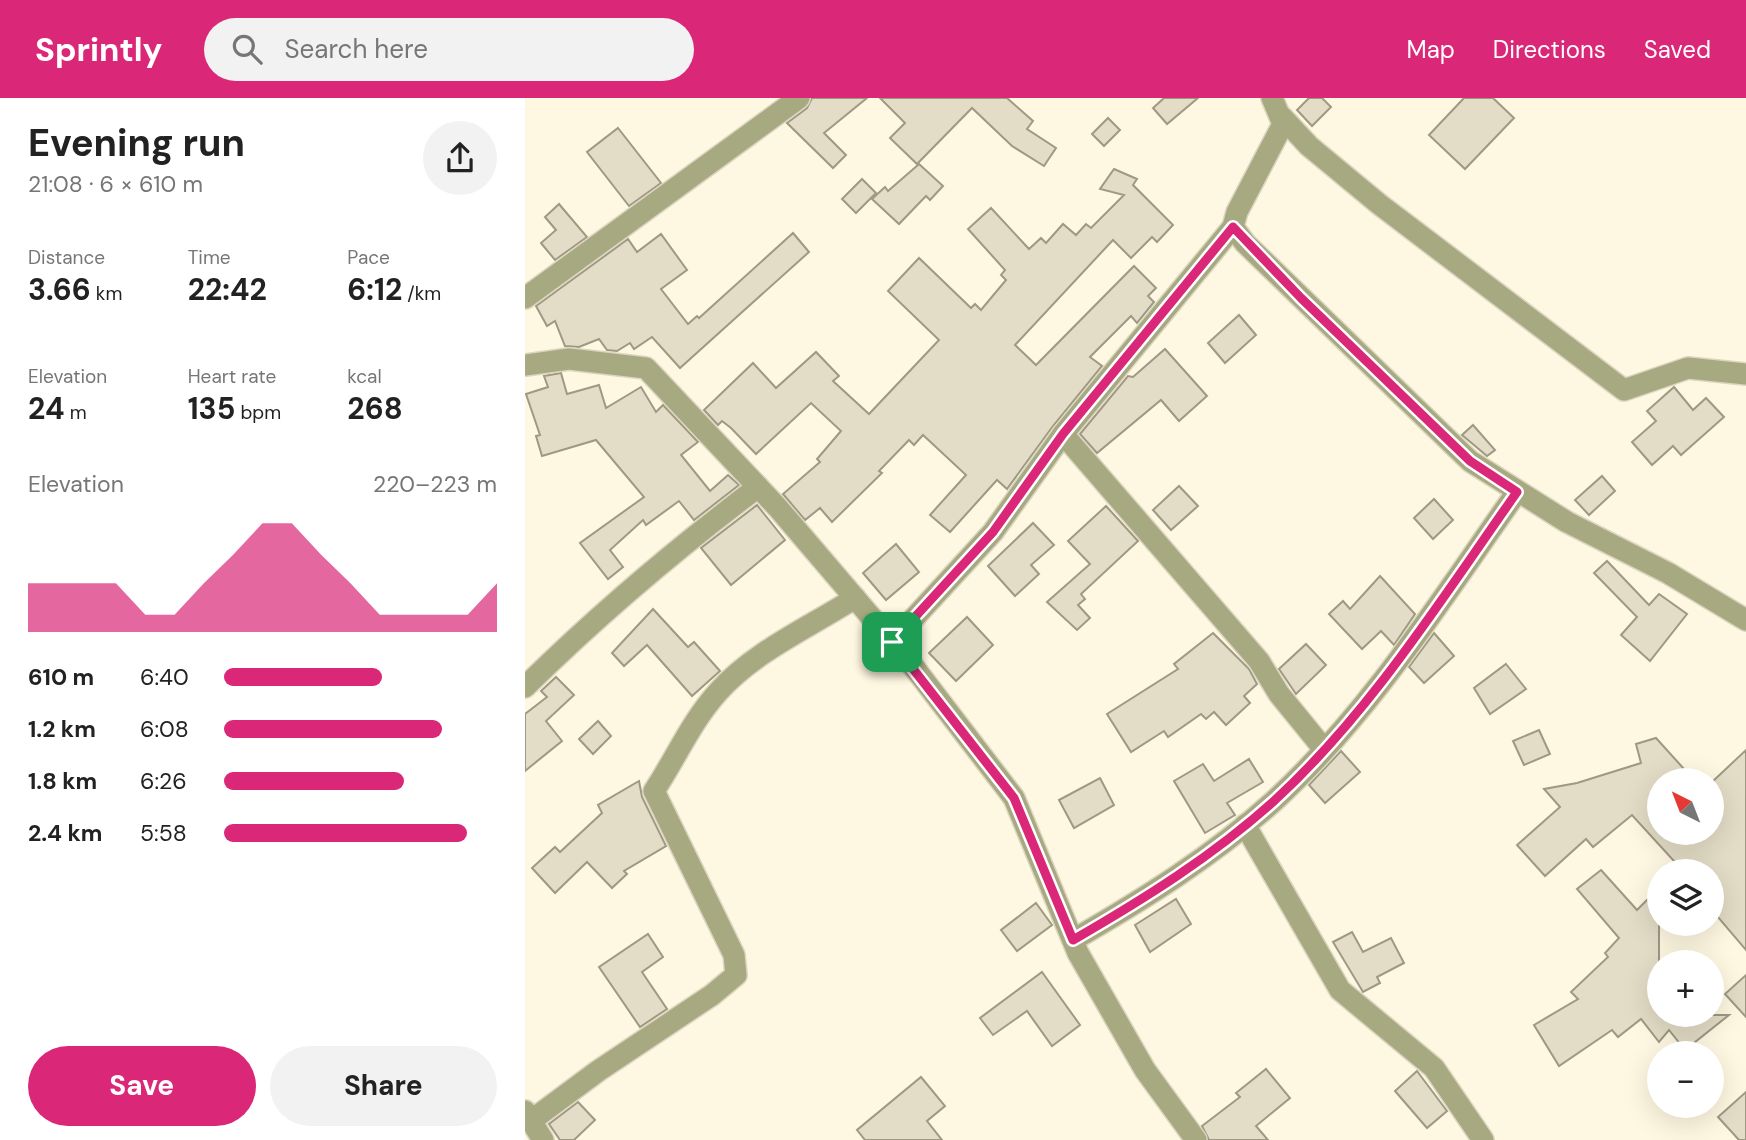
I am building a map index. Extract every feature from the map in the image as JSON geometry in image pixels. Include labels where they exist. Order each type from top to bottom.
[{"type":"street","points":[[525,299],[799,98]]},
{"type":"street","points":[[892,642],[993,532],[1063,434],[1233,227],[1250,185],[1283,124],[1277,107]]},
{"type":"street","points":[[1277,107],[1309,146],[1380,204],[1624,390],[1688,369],[1746,373]]},
{"type":"street","points":[[1233,227],[1282,280],[1470,461],[1567,523],[1668,573],[1746,620]]},
{"type":"street","points":[[525,365],[569,359],[646,368],[758,487],[855,598],[1014,798],[1073,940],[1145,1070],[1196,1140]]},
{"type":"street","points":[[1063,434],[1251,651],[1279,694],[1323,748]]},
{"type":"street","points":[[525,687],[570,643],[680,547],[758,487]]},
{"type":"street","points":[[1073,940],[1162,888],[1275,800],[1371,696],[1517,492]]},
{"type":"street","points":[[543,1140],[529,1115],[712,995],[736,975],[734,955],[654,791],[685,733],[718,691],[754,658],[855,598]]},
{"type":"street","points":[[1245,825],[1340,990],[1434,1068],[1483,1140]]},
{"type":"building","points":[[812,98],[867,98],[824,133],[846,155],[833,168],[787,123],[807,108]]},
{"type":"building","points":[[880,98],[1007,98],[1033,121],[1027,129],[1056,148],[1044,166],[1012,146],[972,108],[917,164],[890,138],[905,123]]},
{"type":"building","points":[[1164,98],[1198,98],[1167,124],[1153,108]]},
{"type":"building","points":[[1309,98],[1322,98],[1331,107],[1312,126],[1297,110]]},
{"type":"building","points":[[1464,98],[1493,98],[1514,118],[1465,169],[1429,135]]},
{"type":"building","points":[[1108,118],[1120,130],[1104,146],[1092,134]]},
{"type":"building","points":[[618,128],[661,183],[629,206],[587,152]]},
{"type":"building","points":[[919,164],[943,186],[930,200],[926,196],[899,224],[872,199],[885,187],[888,191]]},
{"type":"building","points":[[1114,169],[1137,179],[1133,185],[1173,225],[1157,242],[1152,237],[1131,258],[1113,240],[1015,345],[1036,365],[1134,266],[1156,288],[1148,296],[1154,302],[1137,323],[1131,316],[1090,357],[1102,366],[1053,426],[1007,489],[997,480],[950,532],[930,515],[966,475],[923,435],[914,445],[909,440],[879,471],[882,473],[832,522],[820,508],[805,520],[783,494],[820,462],[817,459],[841,431],[811,403],[756,454],[731,428],[722,421],[718,425],[704,410],[753,363],[776,388],[816,352],[839,376],[833,381],[869,414],[939,340],[888,291],[919,258],[971,308],[975,304],[981,310],[1006,280],[1001,275],[1005,270],[968,229],[991,208],[1029,249],[1041,238],[1046,243],[1063,224],[1076,235],[1086,224],[1091,228],[1124,195],[1100,189]]},
{"type":"building","points":[[862,179],[876,193],[856,213],[842,199]]},
{"type":"building","points":[[559,204],[587,237],[555,260],[541,243],[556,230],[545,217]]},
{"type":"building","points":[[793,233],[809,252],[680,368],[652,337],[634,349],[630,343],[617,351],[607,350],[599,339],[579,347],[565,346],[555,321],[547,326],[536,306],[628,239],[637,252],[661,234],[687,270],[661,289],[688,324],[697,316],[699,318]]},
{"type":"building","points":[[1239,315],[1256,335],[1225,363],[1208,343]]},
{"type":"building","points":[[1165,349],[1207,396],[1179,421],[1161,400],[1097,453],[1080,434],[1128,376],[1133,377]]},
{"type":"building","points":[[561,373],[567,394],[599,385],[606,408],[641,387],[656,412],[663,405],[698,442],[681,455],[710,491],[728,475],[739,485],[694,520],[679,501],[646,525],[643,520],[610,550],[623,567],[608,579],[580,543],[644,497],[596,440],[542,456],[536,436],[540,435],[526,394],[548,387],[544,376]]},
{"type":"building","points":[[1674,387],[1693,410],[1706,398],[1724,417],[1681,455],[1673,446],[1652,465],[1632,442],[1656,421],[1647,411]]},
{"type":"building","points":[[1473,425],[1495,450],[1487,456],[1462,435]]},
{"type":"building","points":[[1602,476],[1615,491],[1589,515],[1575,500]]},
{"type":"building","points":[[1179,486],[1198,506],[1171,530],[1153,510]]},
{"type":"building","points":[[1434,499],[1453,520],[1433,539],[1414,518]]},
{"type":"building","points":[[757,505],[785,540],[731,585],[701,548]]},
{"type":"building","points":[[1106,506],[1138,541],[1081,594],[1085,599],[1078,605],[1090,618],[1077,630],[1047,602],[1090,564],[1068,541]]},
{"type":"building","points":[[1033,523],[1054,545],[1031,565],[1039,574],[1015,596],[988,566]]},
{"type":"building","points":[[896,544],[919,572],[886,600],[863,573]]},
{"type":"building","points":[[1607,561],[1649,605],[1659,594],[1687,614],[1650,661],[1621,635],[1637,617],[1594,573]]},
{"type":"building","points":[[1380,576],[1415,614],[1394,645],[1381,631],[1362,649],[1329,614],[1343,601],[1350,609]]},
{"type":"building","points":[[653,609],[688,647],[694,642],[720,671],[692,696],[647,645],[624,666],[612,653]]},
{"type":"building","points":[[967,617],[993,645],[956,681],[929,653]]},
{"type":"building","points":[[1213,633],[1249,669],[1257,684],[1244,696],[1250,703],[1226,725],[1214,712],[1206,719],[1201,714],[1168,737],[1164,731],[1131,752],[1107,714],[1178,669],[1174,664]]},
{"type":"building","points":[[1434,633],[1454,656],[1424,683],[1409,667]]},
{"type":"building","points":[[1306,644],[1326,665],[1296,694],[1279,669]]},
{"type":"building","points":[[1506,664],[1526,689],[1490,714],[1474,688]]},
{"type":"building","points":[[556,677],[574,695],[546,721],[562,741],[525,771],[525,714],[547,697],[541,691]]},
{"type":"building","points":[[598,721],[611,736],[593,754],[579,739]]},
{"type":"building","points":[[1539,730],[1550,754],[1524,765],[1513,741]]},
{"type":"building","points":[[1656,738],[1683,768],[1647,768],[1647,831],[1632,815],[1593,847],[1586,839],[1545,876],[1517,845],[1560,807],[1544,789],[1577,783],[1641,763],[1636,744]]},
{"type":"building","points":[[1746,750],[1746,950],[1724,924],[1724,859],[1672,859],[1659,845],[1724,845],[1724,771]]},
{"type":"building","points":[[1341,751],[1360,772],[1325,803],[1309,785]]},
{"type":"building","points":[[1249,759],[1263,782],[1227,803],[1235,815],[1205,833],[1174,781],[1203,764],[1214,781]]},
{"type":"building","points":[[1100,778],[1114,805],[1074,828],[1059,800]]},
{"type":"building","points":[[639,781],[642,797],[666,846],[624,871],[627,874],[612,888],[587,862],[555,893],[532,868],[555,847],[560,852],[602,813],[598,805]]},
{"type":"building","points":[[1601,870],[1637,910],[1647,900],[1647,936],[1659,936],[1659,950],[1647,950],[1647,1027],[1641,1019],[1618,1037],[1612,1030],[1559,1066],[1534,1025],[1578,999],[1571,992],[1608,957],[1605,953],[1619,938],[1577,889]]},
{"type":"building","points":[[1176,899],[1191,924],[1150,952],[1135,925]]},
{"type":"building","points":[[1036,903],[1052,925],[1017,951],[1001,930]]},
{"type":"building","points":[[1352,932],[1363,952],[1391,938],[1404,963],[1377,977],[1380,983],[1363,992],[1333,942]]},
{"type":"building","points":[[648,934],[663,957],[642,972],[667,1009],[640,1027],[599,967]]},
{"type":"building","points":[[1042,972],[1080,1025],[1052,1046],[1027,1011],[993,1035],[980,1018]]},
{"type":"building","points":[[1746,975],[1746,1017],[1725,994]]},
{"type":"building","points":[[1647,1027],[1714,1027],[1696,1041],[1678,1041],[1669,1030],[1658,1041]]},
{"type":"building","points":[[1266,1069],[1290,1098],[1256,1126],[1268,1140],[1209,1140],[1202,1126],[1240,1097],[1236,1093]]},
{"type":"building","points":[[1417,1071],[1447,1111],[1427,1128],[1395,1091]]},
{"type":"building","points":[[921,1077],[945,1106],[927,1121],[942,1140],[865,1140],[857,1130]]},
{"type":"building","points":[[1746,1092],[1746,1140],[1739,1140],[1719,1118],[1724,1118],[1724,1112]]},
{"type":"building","points":[[578,1102],[595,1120],[574,1140],[560,1140],[549,1124]]},
{"type":"route","points":[[1233,227],[1245,243],[1420,415],[1470,461],[1517,492],[1371,696],[1275,800],[1162,888],[1073,940],[1014,798],[892,642],[993,532],[1063,434],[1125,363],[1233,227]]}]
